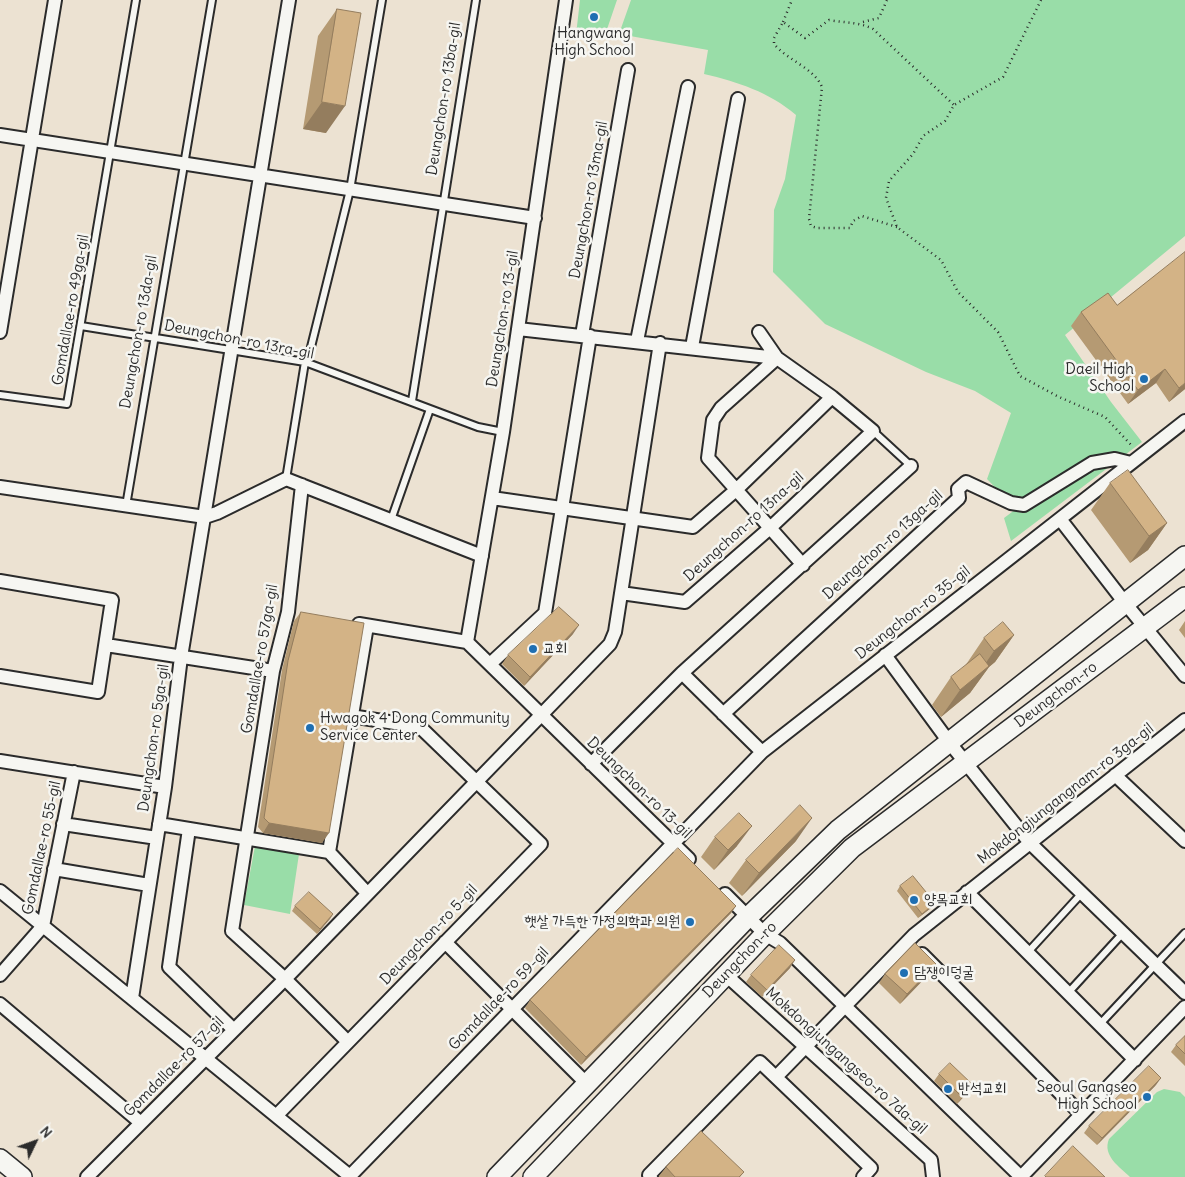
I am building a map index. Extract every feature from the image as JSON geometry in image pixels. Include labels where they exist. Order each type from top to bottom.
[{"type":"main road","name":"Deungchon-ro","points":[[498,1177],[748,917],[838,830],[1185,556]]},
{"type":"main road","name":"Deungchon-ro","points":[[533,1177],[765,934],[852,848],[1185,597]]},
{"type":"main road","points":[[0,1159],[22,1177]]},
{"type":"street","points":[[0,332],[34,140],[56,0]]},
{"type":"street","points":[[205,517],[290,0]]},
{"type":"street","name":"Deungchon-ro 13-gil","points":[[566,0],[503,432],[467,642],[700,870]]},
{"type":"street","name":"Deungchon-ro 13ma-gil","points":[[586,336],[628,70]]},
{"type":"street","points":[[637,341],[688,87]]},
{"type":"street","points":[[692,347],[738,99]]},
{"type":"street","points":[[0,135],[535,218]]},
{"type":"street","points":[[518,329],[660,343],[777,358]]},
{"type":"street","points":[[759,332],[777,358],[832,397],[872,431]]},
{"type":"street","points":[[490,664],[545,613],[586,336]]},
{"type":"street","points":[[541,714],[610,644],[615,632],[660,343]]},
{"type":"street","points":[[777,358],[721,408],[713,420],[708,458],[803,565]]},
{"type":"street","points":[[492,498],[633,516],[693,527],[736,490],[832,397]]},
{"type":"street","name":"Deungchon-ro 35-gil","points":[[672,843],[762,752],[1185,421]]},
{"type":"street","name":"Deungchon-ro 13na-gil","points":[[621,593],[685,602],[770,528],[872,431]]},
{"type":"street","name":"Deungchon-ro 13ga-gil","points":[[723,714],[959,498],[958,489],[966,482],[1012,503],[1024,505],[1092,463],[1115,459],[1136,459]]},
{"type":"street","points":[[592,764],[682,673],[911,466]]},
{"type":"street","points":[[0,488],[205,517],[217,514],[286,479],[482,556]]},
{"type":"street","name":"Gomdallae-ro 57ga-gil","points":[[285,979],[232,931],[245,839],[274,671],[294,614],[302,484]]},
{"type":"street","name":"Deungchon-ro 5ga-gil","points":[[132,998],[165,787],[181,657],[205,517]]},
{"type":"street","points":[[1060,518],[1125,603],[1185,676]]},
{"type":"street","points":[[0,581],[112,600],[98,692],[0,676]]},
{"type":"street","points":[[346,622],[467,642]]},
{"type":"street","points":[[328,852],[367,626]]},
{"type":"street","name":"Deungchon-ro 5ga-gil","points":[[106,645],[274,671]]},
{"type":"street","points":[[885,655],[965,763],[1030,843],[1185,993]]},
{"type":"street","points":[[682,673],[762,752]]},
{"type":"street","name":"Gomdallae-ro 57-gil","points":[[87,1177],[285,979],[476,779],[541,714]]},
{"type":"street","points":[[352,716],[420,727],[476,779]]},
{"type":"street","name":"Mokdongjungangnam-ro 3ga-gil","points":[[776,1077],[843,1005],[908,940],[1185,720]]},
{"type":"street","points":[[0,761],[165,787]]},
{"type":"street","name":"Gomdallae-ro 55-gil","points":[[0,976],[43,926],[74,772]]},
{"type":"street","points":[[1115,775],[1185,841]]},
{"type":"street","name":"Deungchon-ro 5-gil","points":[[277,1115],[541,844],[476,779]]},
{"type":"street","points":[[63,824],[157,838]]},
{"type":"street","name":"Deungchon-ro 5ga-gil","points":[[159,824],[245,839]]},
{"type":"street","points":[[189,829],[169,967],[234,1030]]},
{"type":"street","points":[[245,839],[328,852],[367,893]]},
{"type":"street","name":"Gomdallae-ro 59-gil","points":[[350,1177],[672,843]]},
{"type":"street","points":[[54,869],[149,885]]},
{"type":"street","points":[[714,884],[765,934],[780,943],[1021,1177],[1185,1007]]},
{"type":"street","points":[[0,891],[277,1115],[350,1177]]},
{"type":"street","points":[[967,892],[1029,951],[1134,1060]]},
{"type":"street","points":[[908,940],[1082,1114]]},
{"type":"street","points":[[445,942],[587,1084]]},
{"type":"street","name":"Mokdongjungangseo-ro 7da-gil","points":[[726,975],[931,1160],[933,1177]]},
{"type":"street","points":[[285,979],[348,1042]]},
{"type":"street","points":[[0,1004],[141,1123]]},
{"type":"street","points":[[651,1177],[649,1175],[760,1062],[871,1168],[862,1177]]},
{"type":"lane","points":[[111,152],[136,0]]},
{"type":"lane","points":[[185,164],[212,0]]},
{"type":"lane","points":[[286,479],[305,362],[308,359],[350,190],[382,0]]},
{"type":"lane","name":"Deungchon-ro 13ba-gil","points":[[412,401],[476,0]]},
{"type":"lane","name":"Gomdallae-ro 49ga-gil","points":[[0,395],[68,404],[111,152]]},
{"type":"lane","name":"Deungchon-ro 13da-gil","points":[[126,506],[185,164]]},
{"type":"lane","name":"Deungchon-ro 13ra-gil","points":[[81,326],[305,362],[478,427],[503,432]]},
{"type":"lane","points":[[391,520],[430,409]]},
{"type":"lane","points":[[872,431],[911,466]]},
{"type":"lane","points":[[1029,951],[1082,893]]},
{"type":"lane","points":[[1068,993],[1123,933]]},
{"type":"lane","points":[[1100,1024],[1185,933]]},
{"type":"path","points":[[792,0],[774,38],[774,44],[780,52],[816,77],[822,87],[809,219],[811,226],[850,228],[853,221],[862,216],[897,227],[941,260],[958,292],[998,332],[1020,376],[1059,397],[1105,418],[1136,459]]},
{"type":"path","points":[[782,22],[805,38],[830,20],[851,24],[879,18],[887,0]]},
{"type":"path","points":[[897,227],[886,198],[890,181],[913,154],[923,136],[945,121],[954,105],[1003,77],[1041,0]]},
{"type":"path","points":[[861,23],[873,29],[954,105]]},
{"type":"green space","name":"Hangwang High School","points":[[580,0],[617,0],[604,38],[576,35]]},
{"type":"green space","points":[[631,0],[1185,0],[1185,236],[1065,335],[1111,402],[1142,442],[1011,541],[1004,518],[1016,509],[987,479],[1011,413],[975,391],[926,372],[825,324],[773,272],[774,210],[785,179],[796,115],[775,100],[753,89],[704,74],[708,50],[619,34]]},
{"type":"green space","points":[[255,846],[299,854],[290,914],[244,905]]},
{"type":"green space","points":[[1164,1089],[1180,1092],[1185,1097],[1185,1177],[1130,1177],[1110,1156],[1107,1145],[1109,1139],[1157,1092]]},
{"type":"building","points":[[337,9],[361,13],[345,106],[322,102]]},
{"type":"building","name":"Daeil High School","points":[[1185,252],[1185,383],[1179,388],[1165,369],[1138,390],[1081,312],[1108,293],[1117,305]]},
{"type":"building","points":[[1128,470],[1167,523],[1149,536],[1110,483]]},
{"type":"building","name":"교회","points":[[559,607],[579,625],[530,677],[508,655]]},
{"type":"building","name":"Hwagok 4 Dong Community Service Center","points":[[301,612],[364,623],[329,833],[269,823],[264,818],[288,661]]},
{"type":"building","points":[[1003,622],[1014,635],[994,651],[984,638]]},
{"type":"building","points":[[980,654],[989,666],[960,690],[951,677]]},
{"type":"building","points":[[800,805],[812,818],[759,873],[746,860]]},
{"type":"building","points":[[739,813],[752,826],[728,850],[715,837]]},
{"type":"building","points":[[678,848],[736,906],[586,1057],[530,1000]]},
{"type":"building","name":"양목교회","points":[[913,876],[935,903],[922,914],[900,886]]},
{"type":"building","points":[[309,892],[333,914],[320,929],[295,906]]},
{"type":"building","name":"담쟁이덩굴","points":[[915,943],[936,964],[907,994],[885,974]]},
{"type":"building","points":[[779,945],[795,960],[767,990],[751,975]]},
{"type":"building","points":[[1185,1036],[1185,1054],[1176,1045]]},
{"type":"building","points":[[950,1063],[973,1085],[962,1097],[939,1074]]},
{"type":"building","points":[[1149,1066],[1161,1078],[1102,1138],[1089,1126]]},
{"type":"building","points":[[701,1131],[744,1172],[739,1177],[675,1177],[666,1167]]},
{"type":"building","points":[[1073,1146],[1105,1177],[1046,1177]]},
{"type":"place","name":"Hangwang High School","points":[[594,17]]},
{"type":"place","name":"Daeil High School","points":[[1144,379]]},
{"type":"place","name":"교회","points":[[533,649]]},
{"type":"place","name":"Hwagok 4 Dong Community Service Center","points":[[310,728]]},
{"type":"place","name":"양목교회","points":[[914,900]]},
{"type":"place","name":"햇살 가득한 가정의학과 의원","points":[[690,922]]},
{"type":"place","name":"담쟁이덩굴","points":[[904,973]]},
{"type":"place","name":"반석교회","points":[[948,1089]]},
{"type":"place","name":"Seoul Gangseo High School","points":[[1147,1097]]}]
